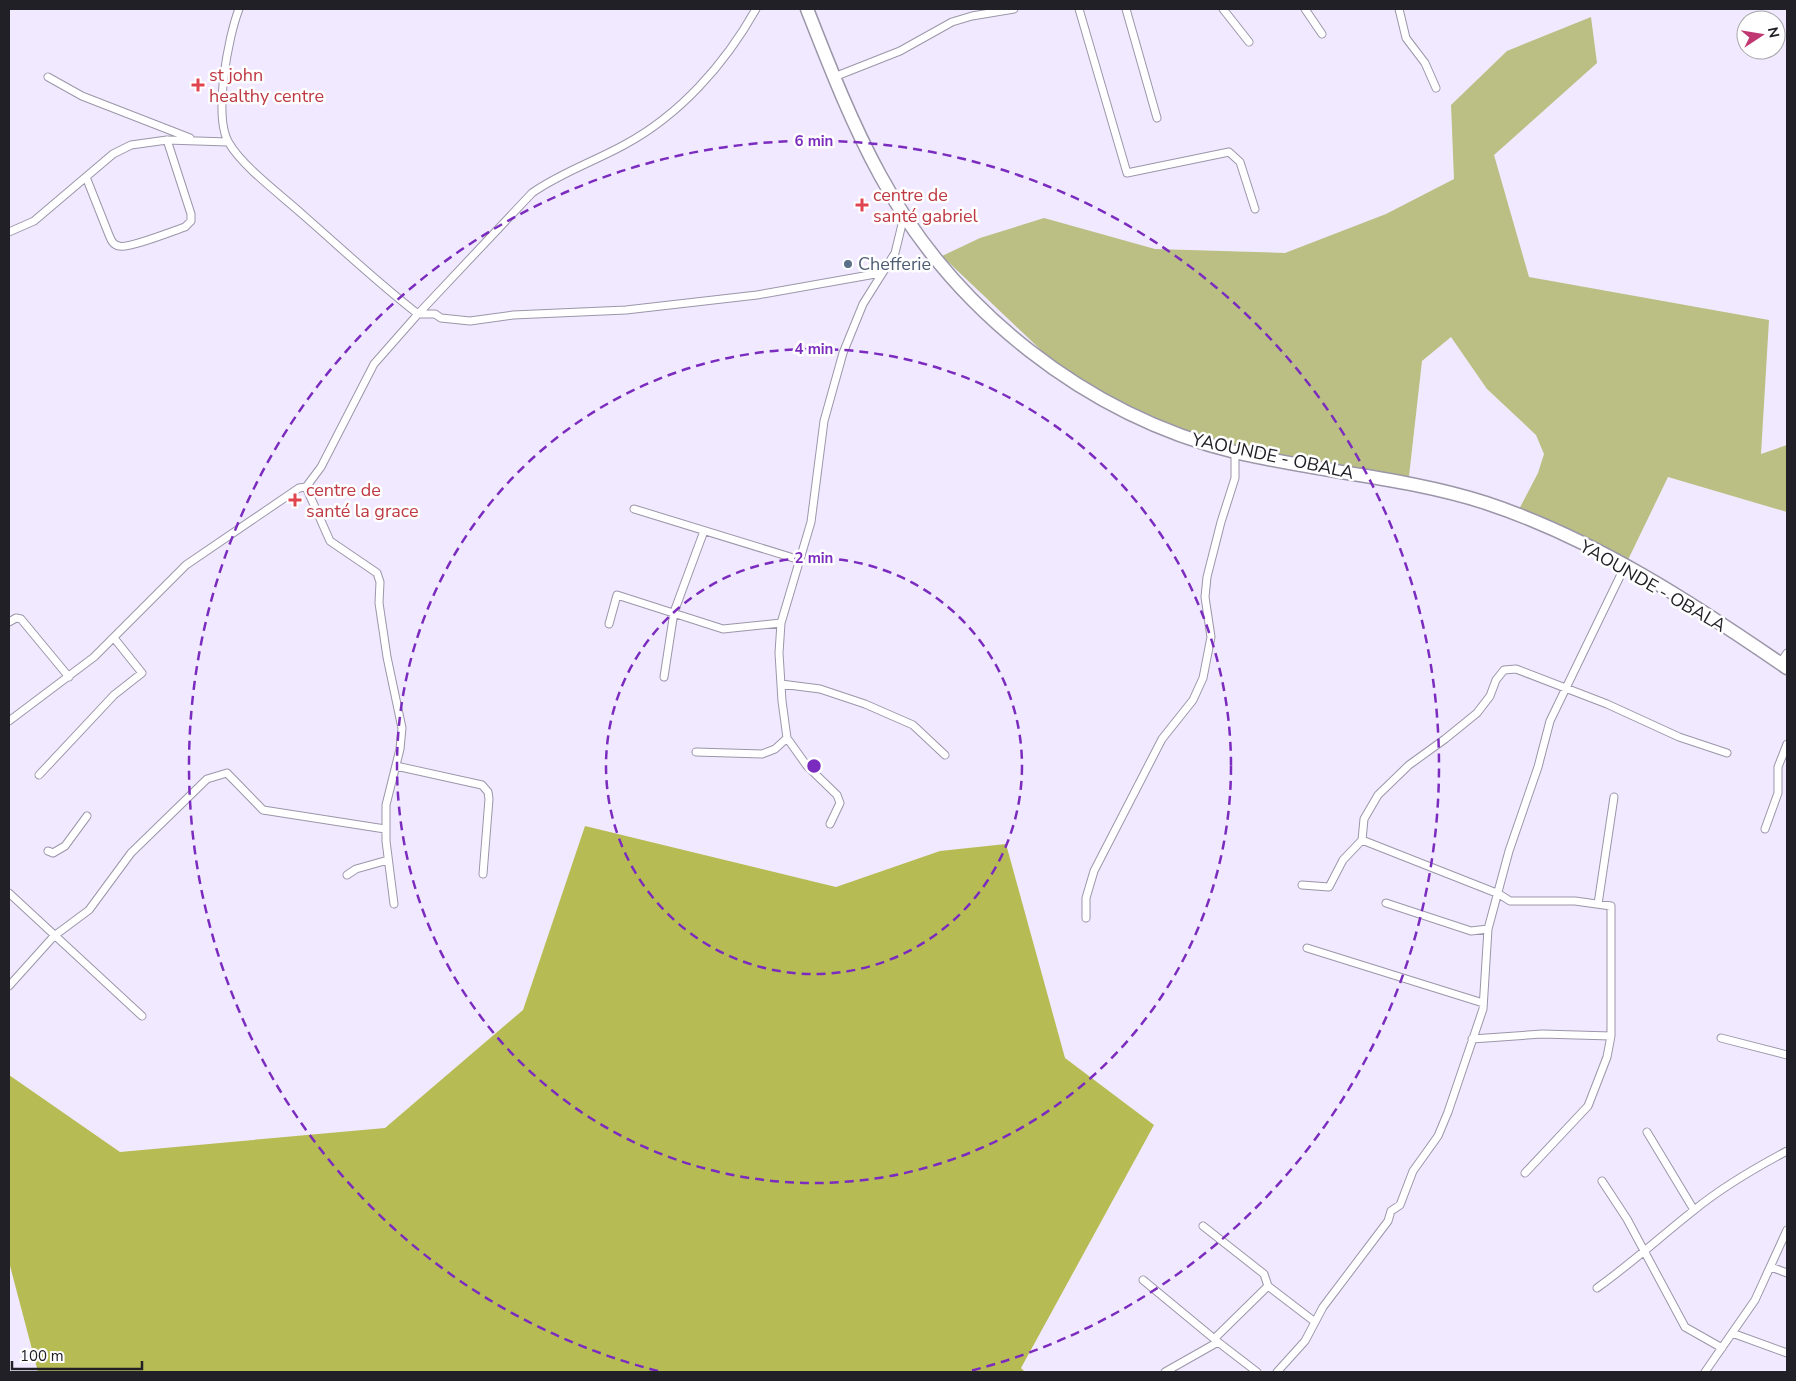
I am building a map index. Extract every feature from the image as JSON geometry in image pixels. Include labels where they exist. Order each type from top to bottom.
[{"type":"highway","name":"YAOUNDE - OBALA","points":[[807,9],[834,76],[882,177],[905,215],[932,253],[983,310],[1043,362],[1125,411],[1181,436],[1235,452],[1439,490],[1484,502],[1562,533],[1625,566],[1785,662]]},
{"type":"street","points":[[239,9],[226,64],[221,107],[228,142],[286,200],[418,314],[435,314],[441,318],[470,322],[513,315],[626,310],[757,295],[881,274]]},
{"type":"street","points":[[9,721],[94,657],[186,565],[299,488],[306,487],[321,466],[374,364],[418,314],[454,278],[532,193],[547,182],[623,146],[650,130],[672,112],[728,53],[756,9]]},
{"type":"street","points":[[834,76],[900,51],[952,22],[972,16],[1014,9]]},
{"type":"street","points":[[1078,9],[1128,173],[1230,152],[1240,162],[1255,208]]},
{"type":"street","points":[[1126,9],[1157,118]]},
{"type":"street","points":[[1223,9],[1249,42]]},
{"type":"street","points":[[1305,9],[1322,34]]},
{"type":"street","points":[[1399,9],[1406,38],[1425,63],[1436,88]]},
{"type":"street","points":[[48,77],[90,100],[195,140]]},
{"type":"street","points":[[9,232],[34,221],[113,154],[132,145],[167,140],[228,142]]},
{"type":"street","points":[[86,178],[113,243],[120,247],[133,245],[185,227],[191,221],[191,214],[167,140]]},
{"type":"street","points":[[830,824],[840,803],[837,795],[807,766],[787,738],[781,684],[781,623],[811,522],[819,448],[835,380],[852,328],[881,274],[895,253],[905,215]]},
{"type":"street","points":[[1086,918],[1086,898],[1094,871],[1162,739],[1193,700],[1203,678],[1211,637],[1206,597],[1207,578],[1221,522],[1235,478],[1235,452]]},
{"type":"street","points":[[306,487],[330,541],[377,573],[380,582],[380,603],[387,657],[402,728],[396,766],[387,799],[385,829],[394,904]]},
{"type":"street","points":[[634,509],[800,560]]},
{"type":"street","points":[[664,677],[674,612],[704,531]]},
{"type":"street","points":[[1276,1372],[1305,1341],[1323,1307],[1388,1221],[1391,1211],[1400,1205],[1413,1171],[1438,1136],[1483,1003],[1488,929],[1499,894],[1509,851],[1538,767],[1550,721],[1625,566]]},
{"type":"street","points":[[609,624],[615,596],[617,595],[723,629],[781,623]]},
{"type":"street","points":[[9,622],[16,618],[20,619],[68,677]]},
{"type":"street","points":[[39,775],[114,695],[142,673],[114,638]]},
{"type":"street","points":[[1302,885],[1329,887],[1342,860],[1362,840],[1364,819],[1378,796],[1409,766],[1446,739],[1476,713],[1490,696],[1496,680],[1504,670],[1516,669],[1566,690],[1607,704],[1679,737],[1727,753]]},
{"type":"street","points":[[781,684],[820,689],[865,704],[914,725],[945,755]]},
{"type":"street","points":[[696,752],[762,754],[775,750],[787,738]]},
{"type":"street","points":[[1764,829],[1778,793],[1778,767],[1787,744]]},
{"type":"street","points":[[396,766],[482,785],[486,788],[489,799],[484,874]]},
{"type":"street","points":[[9,986],[54,936],[89,910],[131,853],[206,779],[227,773],[263,810],[385,829]]},
{"type":"street","points":[[1598,904],[1614,797]]},
{"type":"street","points":[[48,851],[53,853],[65,846],[87,816]]},
{"type":"street","points":[[1362,840],[1499,894],[1510,901],[1576,901],[1610,906],[1611,1036],[1607,1057],[1588,1106],[1525,1173]]},
{"type":"street","points":[[347,875],[356,869],[388,860]]},
{"type":"street","points":[[9,893],[142,1016]]},
{"type":"street","points":[[1386,903],[1471,931],[1488,929]]},
{"type":"street","points":[[1307,948],[1483,1003]]},
{"type":"street","points":[[1472,1040],[1542,1034],[1611,1036]]},
{"type":"street","points":[[1721,1038],[1787,1054]]},
{"type":"street","points":[[1647,1132],[1694,1210]]},
{"type":"street","points":[[1597,1288],[1644,1253],[1694,1210],[1748,1172],[1787,1151]]},
{"type":"street","points":[[1602,1181],[1627,1220],[1684,1326],[1722,1348]]},
{"type":"street","points":[[1203,1226],[1264,1274],[1268,1286],[1315,1322]]},
{"type":"street","points":[[1705,1372],[1754,1300],[1787,1230]]},
{"type":"street","points":[[1771,1267],[1787,1273]]},
{"type":"street","points":[[1143,1280],[1257,1372]]},
{"type":"street","points":[[1165,1372],[1216,1340],[1268,1286]]},
{"type":"street","points":[[1732,1333],[1787,1353]]},
{"type":"green space","points":[[1591,17],[1597,63],[1494,155],[1529,277],[1769,320],[1761,454],[1787,445],[1787,512],[1668,477],[1625,566],[1516,515],[1538,473],[1544,454],[1536,435],[1487,389],[1451,337],[1422,361],[1408,485],[1195,440],[1132,409],[1063,371],[942,256],[980,238],[1044,218],[1155,249],[1285,253],[1386,214],[1454,179],[1451,105],[1507,51]]},
{"type":"shaded area","points":[[585,826],[836,887],[940,851],[1006,844],[1065,1058],[1154,1125],[1021,1368],[1025,1372],[38,1372],[9,1262],[9,1075],[120,1152],[385,1128],[523,1010]]},
{"type":"place","name":"st john healthy centre","points":[[198,85]]},
{"type":"place","name":"centre de santé gabriel","points":[[862,205]]},
{"type":"place","name":"Chefferie","points":[[848,264]]},
{"type":"place","name":"centre de santé la grace","points":[[295,500]]}]
